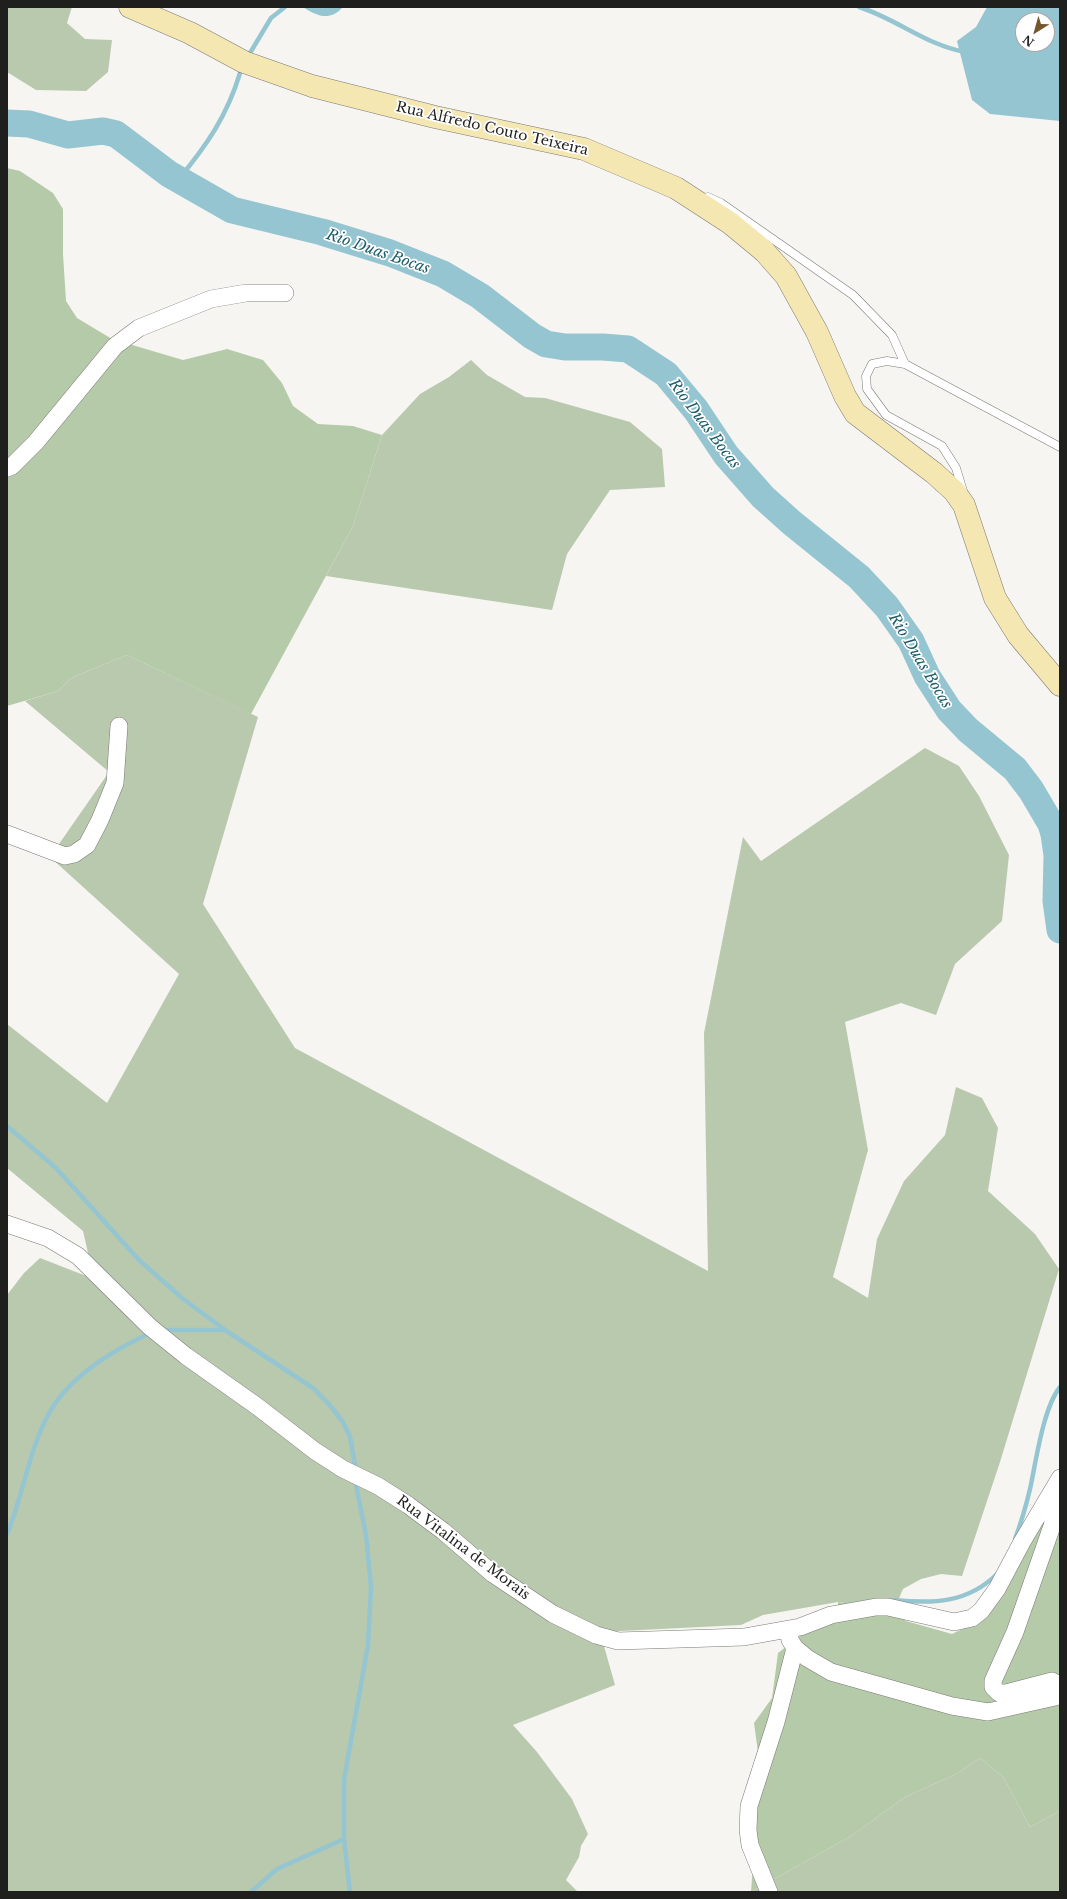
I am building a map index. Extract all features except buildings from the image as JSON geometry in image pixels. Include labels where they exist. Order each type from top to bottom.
[{"type":"street","name":"Rua Alfredo Couto Teixeira","points":[[130,7],[190,33],[244,62],[312,86],[435,117],[584,149],[676,188],[730,223],[764,251],[786,276],[817,332],[845,396],[856,413],[934,473],[954,492],[968,513],[995,598],[1018,635],[1060,686]]},
{"type":"street","points":[[7,468],[12,466],[36,442],[115,346],[139,328],[211,299],[246,293],[285,293]]},
{"type":"street","points":[[7,834],[65,856],[74,854],[88,845],[115,783],[119,726]]},
{"type":"street","name":"Rua Vitalina de Morais","points":[[7,1224],[48,1238],[78,1256],[150,1327],[186,1356],[326,1458],[408,1505],[443,1531],[492,1574],[553,1614],[596,1635],[618,1641],[744,1638],[800,1627],[831,1615],[876,1607],[888,1607],[954,1622],[972,1618],[981,1611],[997,1589],[1022,1542],[1060,1478]]},
{"type":"street","points":[[1060,1493],[1052,1526],[1017,1625],[992,1681],[993,1686],[999,1693],[1006,1693],[1052,1681],[1060,1685]]},
{"type":"street","points":[[788,1630],[790,1640],[795,1648],[806,1658],[831,1672],[952,1706],[988,1712],[1055,1697],[1060,1692]]},
{"type":"street","points":[[769,1892],[750,1845],[748,1830],[749,1806],[776,1722],[795,1648]]},
{"type":"lane","points":[[676,188],[692,190],[720,203],[853,295],[892,335],[905,364]]},
{"type":"lane","points":[[968,513],[965,496],[956,468],[942,446],[886,415],[867,389],[866,376],[872,364],[887,360],[905,364],[1060,448]]},
{"type":"green space","points":[[7,7],[72,7],[67,23],[85,39],[112,40],[108,72],[86,91],[36,90],[7,72]]},
{"type":"green space","points":[[7,168],[20,171],[53,193],[63,209],[63,254],[66,301],[77,318],[112,339],[183,360],[227,349],[263,360],[282,383],[293,406],[318,424],[353,426],[382,435],[353,526],[251,714],[127,655],[71,678],[58,691],[7,706]]},
{"type":"green space","points":[[471,360],[487,375],[525,397],[545,398],[630,422],[662,449],[665,487],[610,490],[567,554],[552,610],[326,576],[353,526],[382,435],[420,394],[449,377]]},
{"type":"green space","points":[[127,655],[258,717],[203,904],[295,1048],[708,1271],[704,1033],[743,837],[761,861],[925,748],[959,766],[979,796],[1009,855],[1002,921],[955,964],[936,1015],[901,1003],[845,1022],[868,1150],[833,1277],[868,1298],[877,1239],[904,1181],[945,1135],[956,1087],[982,1098],[998,1128],[988,1191],[1035,1234],[1059,1269],[1000,1462],[962,1576],[941,1574],[921,1579],[903,1589],[894,1610],[838,1602],[763,1615],[741,1625],[600,1632],[615,1685],[513,1725],[537,1752],[572,1799],[588,1834],[581,1846],[579,1857],[566,1880],[578,1892],[7,1892],[7,1295],[24,1273],[40,1258],[94,1279],[83,1231],[7,1168],[7,1024],[107,1103],[179,974],[50,857],[109,772],[25,701],[58,691],[71,678]]},
{"type":"green space","points":[[1060,1499],[1060,1811],[1030,1827],[1004,1778],[980,1758],[956,1774],[905,1797],[851,1836],[751,1892],[760,1767],[754,1723],[772,1698],[778,1653],[808,1630],[838,1616],[838,1602],[894,1610],[906,1621],[952,1634],[979,1621],[1005,1569]]},
{"type":"green space","points":[[980,1758],[1004,1778],[1030,1827],[1060,1811],[1060,1892],[751,1892],[851,1836],[905,1797],[956,1774]]},
{"type":"water","points":[[303,7],[343,7],[329,16],[324,16]]},
{"type":"water","points":[[987,7],[1060,7],[1060,121],[990,114],[972,100],[957,41],[976,27]]},
{"type":"waterway","points":[[247,58],[271,18],[285,7]]},
{"type":"waterway","points":[[859,7],[886,18],[937,44],[965,52]]},
{"type":"waterway","points":[[178,180],[198,155],[215,130],[229,103],[240,73]]},
{"type":"waterway","name":"Rio Duas Bocas","points":[[7,123],[29,124],[68,135],[103,131],[116,134],[169,174],[232,210],[322,232],[390,253],[443,274],[480,296],[532,336],[546,344],[565,347],[603,347],[628,349],[666,374],[696,410],[726,455],[763,497],[792,523],[859,577],[887,607],[911,641],[927,676],[949,710],[968,730],[1015,769],[1031,790],[1051,824],[1054,834],[1057,855],[1056,901],[1060,930]]},
{"type":"waterway","points":[[7,1126],[56,1168],[139,1260],[182,1298],[225,1330],[313,1388],[328,1403],[343,1422],[350,1437],[356,1471]]},
{"type":"waterway","points":[[161,1330],[225,1330]]},
{"type":"waterway","points":[[7,1534],[13,1520],[35,1444],[41,1429],[56,1402],[78,1378],[104,1358],[146,1335]]},
{"type":"waterway","points":[[1015,1539],[1028,1495],[1045,1421],[1054,1396],[1060,1387]]},
{"type":"waterway","points":[[350,1892],[344,1839],[344,1780],[368,1645],[371,1587],[366,1535],[356,1485]]},
{"type":"waterway","points":[[894,1600],[922,1602],[962,1596],[986,1584],[997,1574]]},
{"type":"waterway","points":[[251,1892],[277,1869],[344,1839]]}]
